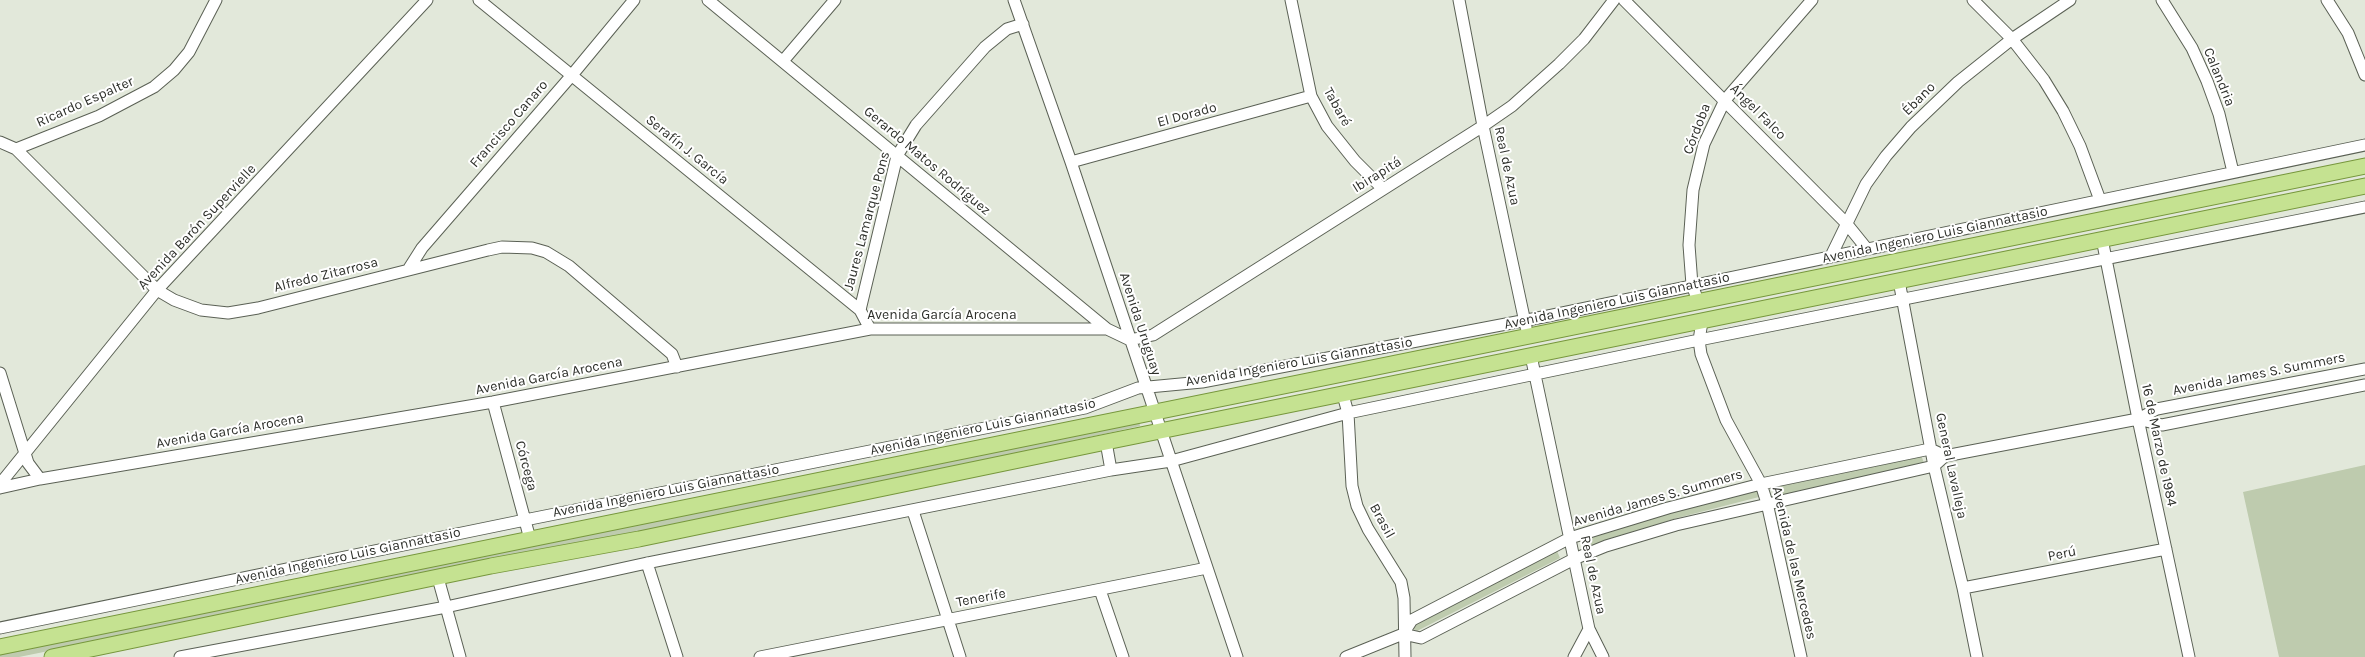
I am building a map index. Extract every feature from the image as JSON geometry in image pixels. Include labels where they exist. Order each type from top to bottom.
[{"type":"main road","name":"Avenida Ingeniero Luis Giannattasio","points":[[0,646],[2365,166]]},
{"type":"main road","points":[[52,657],[438,578],[670,533],[1106,442],[2365,186]]},
{"type":"street","name":"Ricardo Espalter","points":[[16,149],[100,116],[154,87],[174,70],[189,52],[216,0]]},
{"type":"street","name":"Avenida Barón Supervielle","points":[[0,484],[157,290],[427,0]]},
{"type":"street","name":"Serafín J. García","points":[[479,0],[860,310],[870,329]]},
{"type":"street","name":"Francisco Canaro","points":[[408,270],[422,248],[572,75],[634,0]]},
{"type":"street","name":"Gerardo Matos Rodríguez","points":[[708,0],[1107,329],[1130,340]]},
{"type":"street","points":[[783,61],[835,0]]},
{"type":"street","name":"Avenida Uruguay","points":[[1014,0],[1071,162],[1160,432],[1237,657]]},
{"type":"street","name":"Tabaré","points":[[1291,0],[1311,96],[1327,126],[1355,161],[1383,189]]},
{"type":"street","name":"Real de Azua","points":[[1459,0],[1483,126],[1528,337]]},
{"type":"street","name":"Ibirapitá","points":[[1130,340],[1153,335],[1483,126],[1512,106],[1559,64],[1584,39],[1614,0]]},
{"type":"street","name":"Ángel Falco","points":[[1624,0],[1846,222],[1867,249]]},
{"type":"street","name":"Córdoba","points":[[1698,301],[1692,285],[1690,245],[1693,190],[1704,144],[1724,100],[1812,0]]},
{"type":"street","points":[[1973,0],[2012,40],[2044,80],[2063,111],[2080,146],[2100,200]]},
{"type":"street","name":"Ébano","points":[[1831,256],[1846,222],[1866,184],[1912,127],[1958,82],[2012,40],[2070,0]]},
{"type":"street","name":"Calandria","points":[[2162,0],[2192,48],[2207,82],[2219,114],[2233,172]]},
{"type":"street","points":[[2327,0],[2348,33],[2365,75]]},
{"type":"street","name":"Jaures Lamarque Pons","points":[[860,310],[897,156],[916,125],[985,47],[1007,29],[1023,24]]},
{"type":"street","name":"El Dorado","points":[[1071,162],[1311,96]]},
{"type":"street","name":"Alfredo Zitarrosa","points":[[0,142],[16,149],[157,290],[201,310],[228,312],[258,308],[502,247],[532,248],[546,252],[570,266],[672,354],[678,366]]},
{"type":"street","name":"Avenida Ingeniero Luis Giannattasio","points":[[0,628],[525,520],[1085,408],[1146,387],[1202,382],[1524,321],[2365,145]]},
{"type":"street","points":[[180,657],[446,607],[647,563],[913,511],[1111,470],[1171,461],[1348,413],[1699,340],[2365,207]]},
{"type":"street","name":"16 de Marzo de 1984","points":[[2102,239],[2138,419],[2189,657]]},
{"type":"street","name":"General Lavalleja","points":[[1899,281],[1904,299],[1930,449],[1963,588],[1977,657]]},
{"type":"street","name":"Avenida de las Mercedes","points":[[1702,322],[1699,340],[1701,354],[1726,420],[1761,484],[1801,657]]},
{"type":"street","name":"Avenida García Arocena","points":[[0,488],[40,479],[493,402],[870,329],[1107,329]]},
{"type":"street","name":"Real de Azua","points":[[1531,356],[1589,629],[1604,657]]},
{"type":"street","name":"Avenida James S. Summers","points":[[1945,456],[2138,419],[2157,409],[2365,369]]},
{"type":"street","points":[[0,372],[25,454],[33,472],[40,479]]},
{"type":"street","name":"Avenida James S. Summers","points":[[2138,419],[2162,425],[2365,385]]},
{"type":"street","name":"Brasil","points":[[1343,395],[1348,413],[1352,486],[1357,506],[1368,529],[1400,582],[1404,598],[1403,634],[1405,657]]},
{"type":"street","name":"Córcega","points":[[493,402],[530,538]]},
{"type":"street","points":[[1106,442],[1111,470]]},
{"type":"street","points":[[1346,657],[1403,634],[1421,638],[1574,559],[1606,546],[1676,525],[1766,503],[1934,466],[1945,456],[1930,449]]},
{"type":"street","name":"Avenida James S. Summers","points":[[1403,634],[1412,620],[1570,538],[1668,508],[1761,484],[1930,449]]},
{"type":"street","points":[[913,511],[960,657]]},
{"type":"street","name":"Perú","points":[[1963,588],[2166,549]]},
{"type":"street","points":[[647,563],[677,657]]},
{"type":"street","name":"Tenerife","points":[[760,657],[789,654],[1207,568]]},
{"type":"street","points":[[438,578],[460,657]]},
{"type":"street","points":[[1100,590],[1123,657]]},
{"type":"street","points":[[1574,657],[1589,629]]},
{"type":"green space","points":[[1139,421],[1140,426],[893,480],[19,657],[0,657],[0,652]]},
{"type":"green space","points":[[1921,455],[1924,463],[1778,496],[1773,485]]},
{"type":"green space","points":[[2365,465],[2365,657],[2279,657],[2243,492]]},
{"type":"green space","points":[[1757,489],[1759,497],[1677,518],[1588,547],[1584,539],[1673,512]]},
{"type":"green space","points":[[1557,551],[1560,558],[1417,631],[1413,629],[1415,624]]}]
